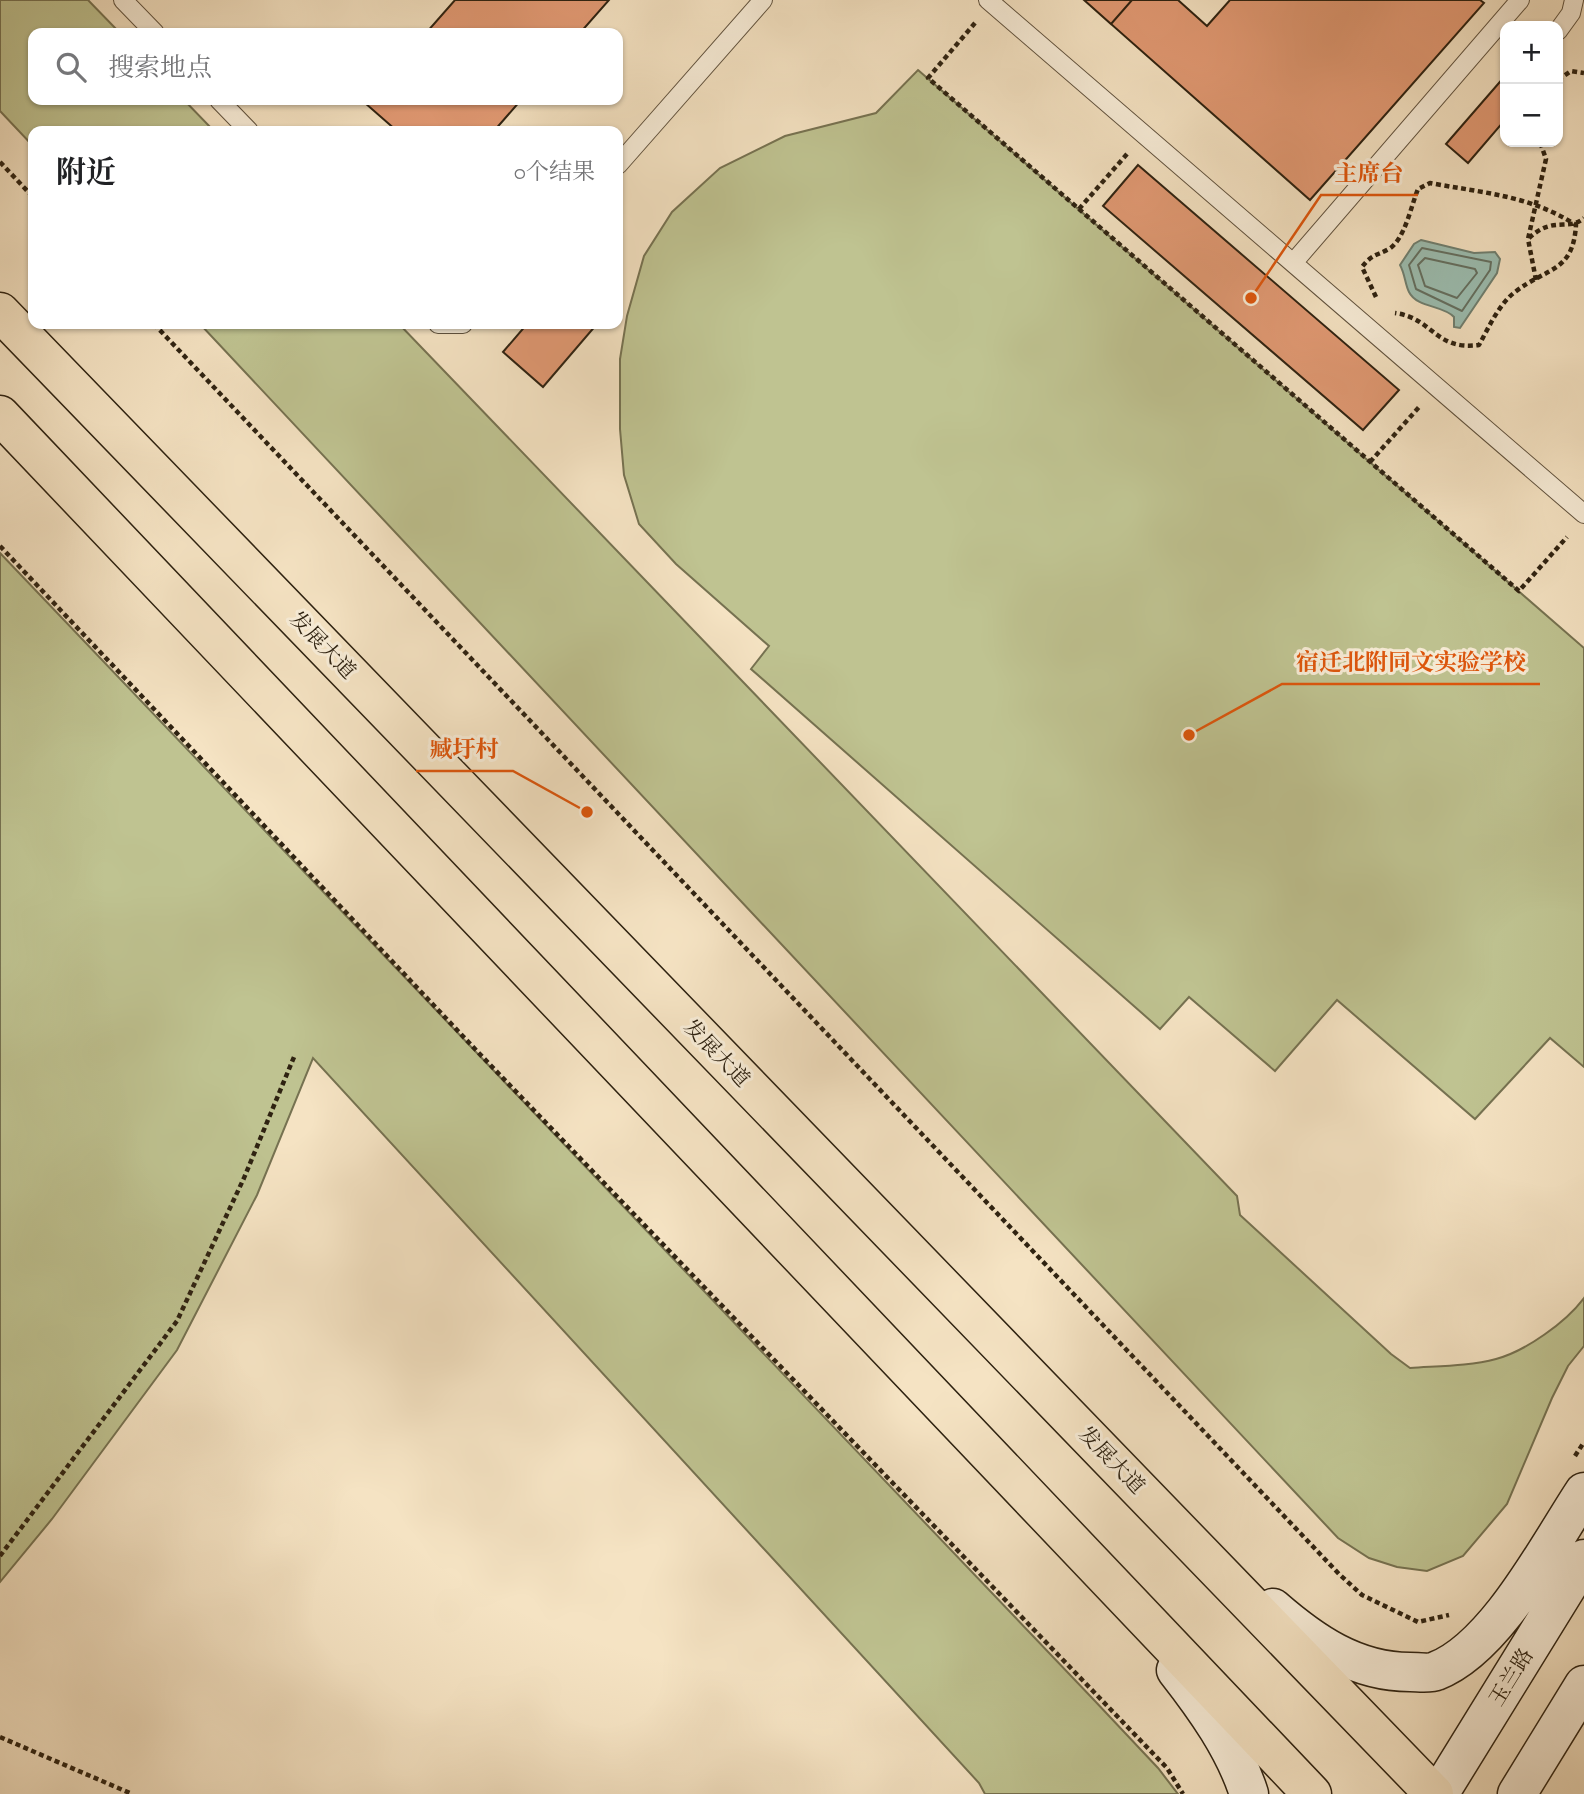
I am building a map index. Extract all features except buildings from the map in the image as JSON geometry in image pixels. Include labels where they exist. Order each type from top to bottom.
[{"type":"main road","name":"发展大道","points":[[0,312],[1436,1794]]},
{"type":"main road","points":[[0,415],[1312,1794]]},
{"type":"street","points":[[1168,1518],[1308,1639],[1358,1664],[1402,1672],[1434,1672],[1471,1651],[1503,1614],[1577,1478]]},
{"type":"street","name":"玉兰路","points":[[1436,1794],[1584,1559]]},
{"type":"street","points":[[1095,1566],[1204,1706],[1244,1776],[1249,1794]]},
{"type":"street","points":[[1517,1794],[1584,1685]]},
{"type":"lane","points":[[123,0],[150,28]]},
{"type":"lane","points":[[623,159],[763,0]]},
{"type":"lane","points":[[1293,263],[1520,0]]},
{"type":"lane","points":[[1563,25],[1571,13],[1574,0]]},
{"type":"lane","points":[[990,2],[1437,387],[1580,521]]},
{"type":"lane","points":[[224,105],[244,126]]},
{"type":"path","points":[[990,2],[928,78],[1519,591],[1580,521]]},
{"type":"path","points":[[1563,77],[1571,71],[1584,72]]},
{"type":"path","points":[[1079,209],[1144,135]]},
{"type":"path","points":[[1536,280],[1528,239],[1546,159],[1542,147]]},
{"type":"path","points":[[0,162],[28,192]]},
{"type":"path","points":[[1378,305],[1363,267],[1378,251],[1390,248],[1400,235],[1418,189],[1430,183],[1454,189],[1504,194],[1536,204],[1576,225]]},
{"type":"path","points":[[1528,239],[1542,226],[1576,225],[1584,218]]},
{"type":"path","points":[[1354,317],[1378,305],[1416,319],[1446,343],[1463,347],[1479,345],[1507,299],[1559,268],[1569,256],[1575,242],[1576,225]]},
{"type":"path","points":[[159,329],[1339,1574],[1362,1595],[1418,1622],[1450,1614],[1458,1607]]},
{"type":"path","points":[[1370,462],[1437,387]]},
{"type":"path","points":[[0,545],[475,1049],[1167,1768],[1184,1794]]},
{"type":"path","points":[[0,1556],[177,1321],[244,1178],[294,1057]]},
{"type":"path","points":[[1577,1478],[1584,1442]]},
{"type":"path","points":[[0,1737],[132,1794]]},
{"type":"green space","points":[[0,0],[88,0],[115,28],[28,28],[28,105],[189,105],[209,126],[28,126],[28,141],[0,111]]},
{"type":"green space","points":[[918,70],[1584,648],[1584,1067],[1550,1038],[1475,1119],[1337,1000],[1275,1071],[1189,997],[1160,1029],[751,669],[769,646],[676,564],[639,524],[624,475],[620,429],[620,359],[627,316],[644,256],[672,212],[720,168],[785,136],[876,113]]},
{"type":"green space","points":[[205,329],[404,329],[1237,1196],[1240,1215],[1391,1354],[1410,1368],[1476,1363],[1508,1355],[1567,1317],[1584,1298],[1584,1346],[1568,1366],[1552,1398],[1507,1504],[1463,1556],[1427,1571],[1397,1567],[1369,1558],[1338,1538]]},
{"type":"green space","points":[[0,553],[1094,1700],[1158,1768],[1178,1794],[985,1794],[979,1783],[313,1058],[257,1195],[177,1350],[52,1519],[0,1582]]},
{"type":"water","points":[[1421,240],[1474,253],[1495,252],[1500,259],[1497,273],[1460,328],[1454,327],[1454,317],[1449,313],[1418,301],[1409,292],[1400,265],[1414,244]]},
{"type":"place","name":"主席台","points":[[1251,298]]},
{"type":"place","name":"宿迁北附同文实验学校","points":[[1189,735]]},
{"type":"place","name":"臧圩村","points":[[587,812]]}]
